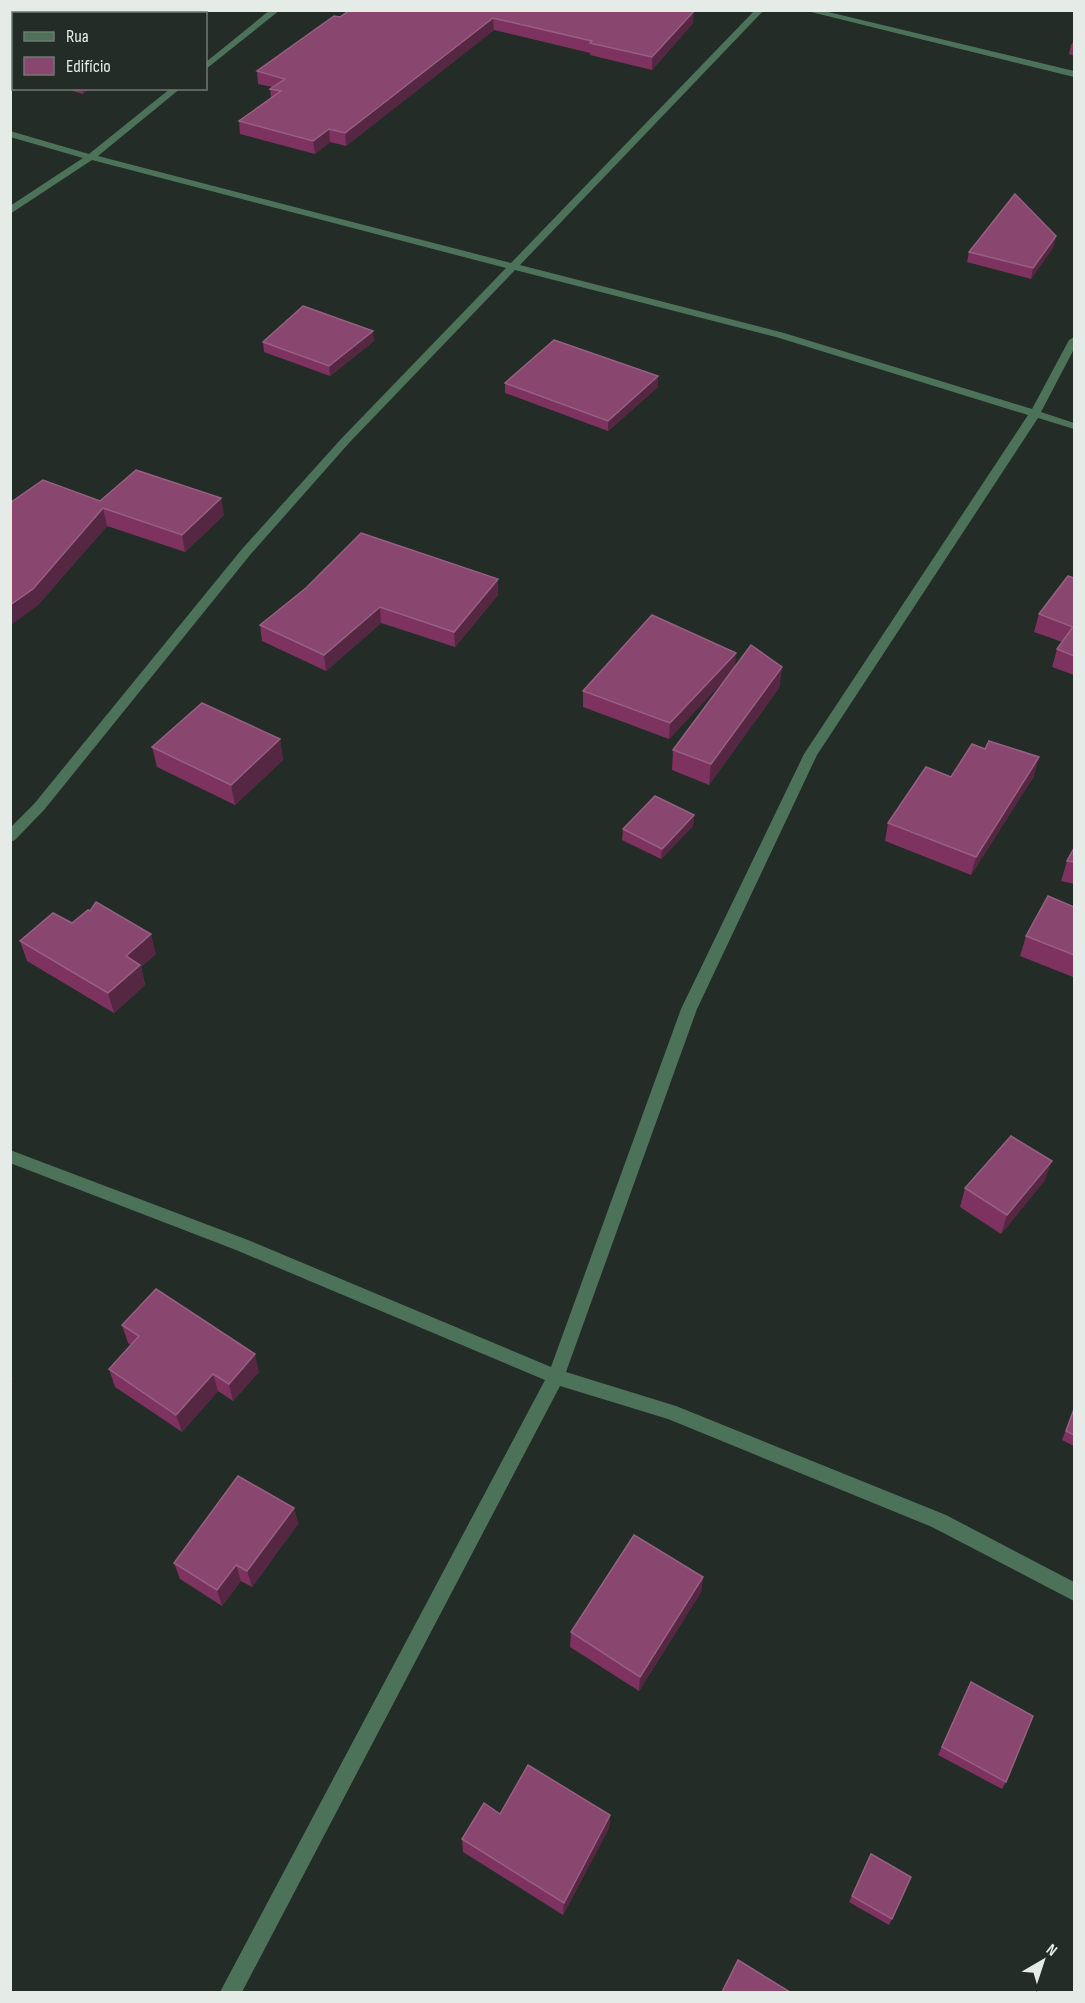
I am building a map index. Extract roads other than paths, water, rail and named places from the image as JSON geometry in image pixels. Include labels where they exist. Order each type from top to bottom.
[{"type":"street","points":[[207,65],[276,10]]},
{"type":"street","points":[[10,837],[39,807],[246,552],[345,441],[760,10]]},
{"type":"street","points":[[807,10],[1074,74]]},
{"type":"street","points":[[10,212],[91,157],[175,90]]},
{"type":"street","points":[[10,134],[780,335],[1074,426]]},
{"type":"street","points":[[231,1992],[556,1377],[688,1009],[811,754],[1035,414],[1074,340]]},
{"type":"street","points":[[10,1156],[253,1249],[556,1377],[670,1412],[939,1521],[1074,1592]]}]
